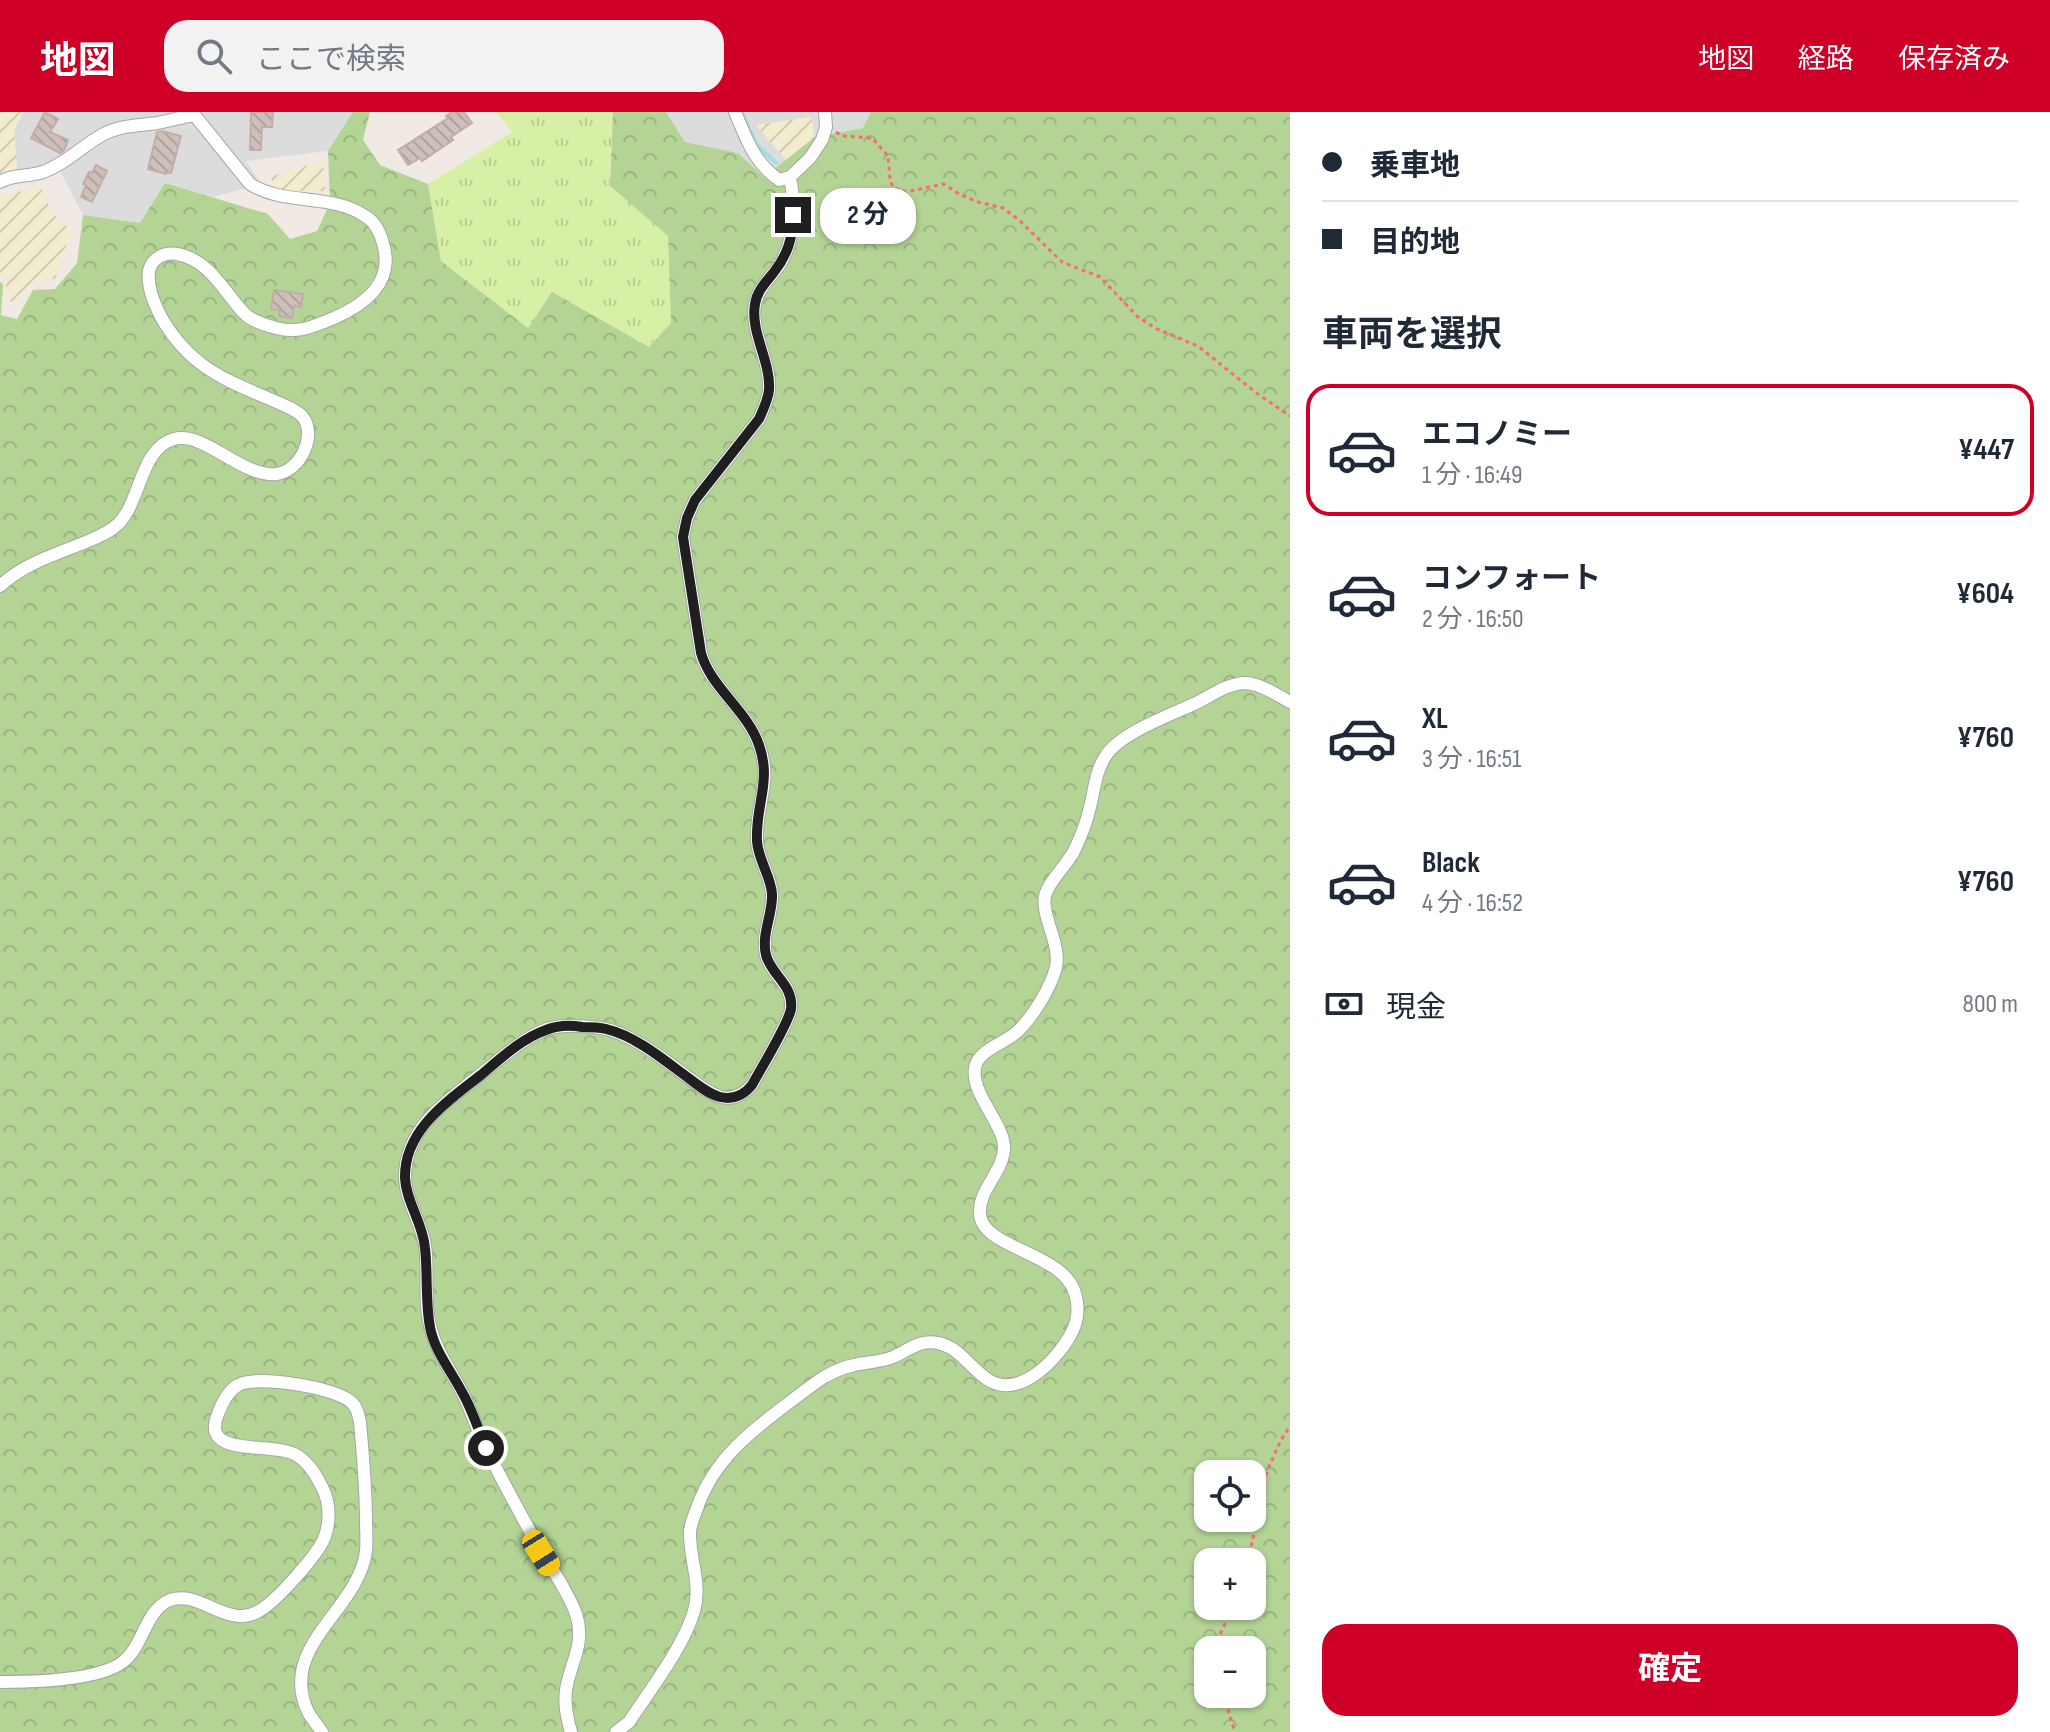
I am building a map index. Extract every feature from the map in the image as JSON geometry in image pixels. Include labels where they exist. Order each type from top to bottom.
[{"type":"street","points":[[735,112],[751,150],[764,168],[779,180],[790,177],[810,158],[822,140],[826,127],[825,112]]},
{"type":"street","points":[[0,182],[8,177],[40,173],[105,134],[121,128],[193,114],[250,184],[261,191],[279,197],[337,204],[364,214],[374,223],[387,261],[378,288],[368,299],[315,327],[291,331],[245,315],[216,277],[195,261],[177,254],[155,259],[150,268],[152,298],[182,348],[213,374],[303,417],[308,431],[307,444],[296,464],[276,474],[250,468],[190,439],[175,438],[153,454],[121,522],[95,538],[21,569],[0,586]]},
{"type":"street","points":[[571,1732],[565,1711],[566,1694],[580,1642],[577,1617],[486,1448],[464,1394],[442,1358],[430,1329],[425,1246],[407,1193],[407,1156],[426,1122],[446,1101],[514,1048],[548,1029],[572,1026],[606,1029],[627,1037],[705,1090],[721,1097],[735,1098],[752,1085],[790,1014],[791,997],[767,957],[765,942],[772,893],[757,846],[757,820],[765,782],[765,762],[758,741],[738,708],[705,666],[683,537],[695,500],[759,419],[769,393],[769,379],[755,326],[754,307],[763,285],[787,254],[793,234],[790,177]]},
{"type":"street","points":[[616,1732],[629,1722],[686,1634],[696,1607],[697,1586],[690,1548],[690,1525],[716,1468],[750,1432],[823,1378],[850,1366],[892,1358],[925,1342],[943,1343],[957,1351],[988,1380],[1002,1385],[1023,1381],[1036,1374],[1051,1362],[1071,1334],[1078,1301],[1065,1273],[993,1235],[983,1224],[980,1213],[982,1201],[1002,1163],[1004,1149],[1001,1133],[975,1083],[974,1068],[978,1059],[1019,1031],[1050,985],[1057,963],[1045,896],[1078,843],[1102,761],[1108,751],[1154,722],[1240,683],[1253,684],[1290,702]]},
{"type":"street","points":[[0,1682],[82,1677],[106,1670],[124,1661],[156,1610],[166,1601],[178,1597],[234,1616],[258,1612],[271,1601],[313,1557],[325,1537],[329,1518],[327,1498],[315,1474],[297,1455],[278,1448],[223,1442],[214,1429],[224,1400],[243,1383],[305,1385],[332,1392],[357,1409],[366,1501],[366,1553],[359,1575],[317,1635],[306,1657],[301,1677],[302,1695],[309,1713],[322,1732]]},
{"type":"path","points":[[826,127],[842,136],[872,138],[888,156],[893,188],[906,192],[944,184],[978,202],[1003,208],[1062,262],[1100,277],[1138,317],[1157,329],[1198,346],[1290,416]]},
{"type":"path","points":[[1251,1548],[1267,1471],[1290,1426]]},
{"type":"path","points":[[1227,1708],[1235,1732]]},
{"type":"shaded area","points":[[0,112],[23,112],[14,131],[17,170],[0,179]]},
{"type":"shaded area","points":[[23,112],[353,112],[328,151],[246,161],[261,184],[213,197],[165,183],[140,223],[83,215],[60,171],[17,170],[14,131]]},
{"type":"shaded area","points":[[666,112],[871,112],[863,128],[815,137],[763,178],[738,153],[685,142]]},
{"type":"shaded area","points":[[811,117],[815,137],[786,160],[756,125]]},
{"type":"shaded area","points":[[323,161],[325,191],[279,191],[270,177]]},
{"type":"shaded area","points":[[40,186],[52,213],[71,231],[55,279],[36,279],[16,302],[6,301],[6,278],[0,275],[0,197]]},
{"type":"green space","points":[[353,112],[370,112],[363,140],[380,165],[428,184],[441,261],[528,328],[552,292],[649,347],[671,323],[668,236],[610,186],[613,112],[666,112],[685,142],[738,153],[764,177],[815,137],[863,128],[871,112],[1290,112],[1290,1732],[0,1732],[0,282],[3,284],[1,315],[17,319],[33,290],[55,289],[77,263],[83,215],[140,223],[165,183],[268,214],[290,239],[317,231],[330,203],[328,151]]},
{"type":"green space","points":[[496,112],[613,112],[610,186],[668,236],[671,323],[649,347],[552,293],[528,328],[441,261],[428,184],[512,132]]},
{"type":"building","points":[[45,112],[58,119],[50,132],[68,140],[60,153],[31,138]]},
{"type":"building","points":[[251,112],[273,112],[272,127],[262,127],[261,150],[250,150]]},
{"type":"building","points":[[452,112],[464,112],[472,123],[422,161],[420,158],[408,165],[398,150],[448,118],[446,116]]},
{"type":"building","points":[[157,132],[181,136],[171,173],[166,174],[148,169]]},
{"type":"building","points":[[96,165],[107,171],[92,202],[81,197],[86,185],[83,184]]},
{"type":"building","points":[[274,290],[303,294],[301,307],[294,306],[292,318],[279,316],[280,310],[271,309]]},
{"type":"waterway","points":[[742,112],[756,144],[776,163]]},
{"type":"route","points":[[486,1448],[464,1394],[442,1358],[430,1329],[425,1246],[407,1193],[405,1176],[407,1156],[426,1122],[446,1101],[527,1039],[548,1029],[572,1026],[606,1029],[627,1037],[705,1090],[721,1097],[735,1098],[752,1085],[790,1014],[791,997],[767,957],[765,942],[772,893],[757,846],[757,820],[765,782],[765,762],[758,741],[738,708],[705,666],[683,537],[695,500],[759,419],[765,405],[769,379],[755,326],[754,307],[763,285],[787,254],[793,234],[793,215]]}]
